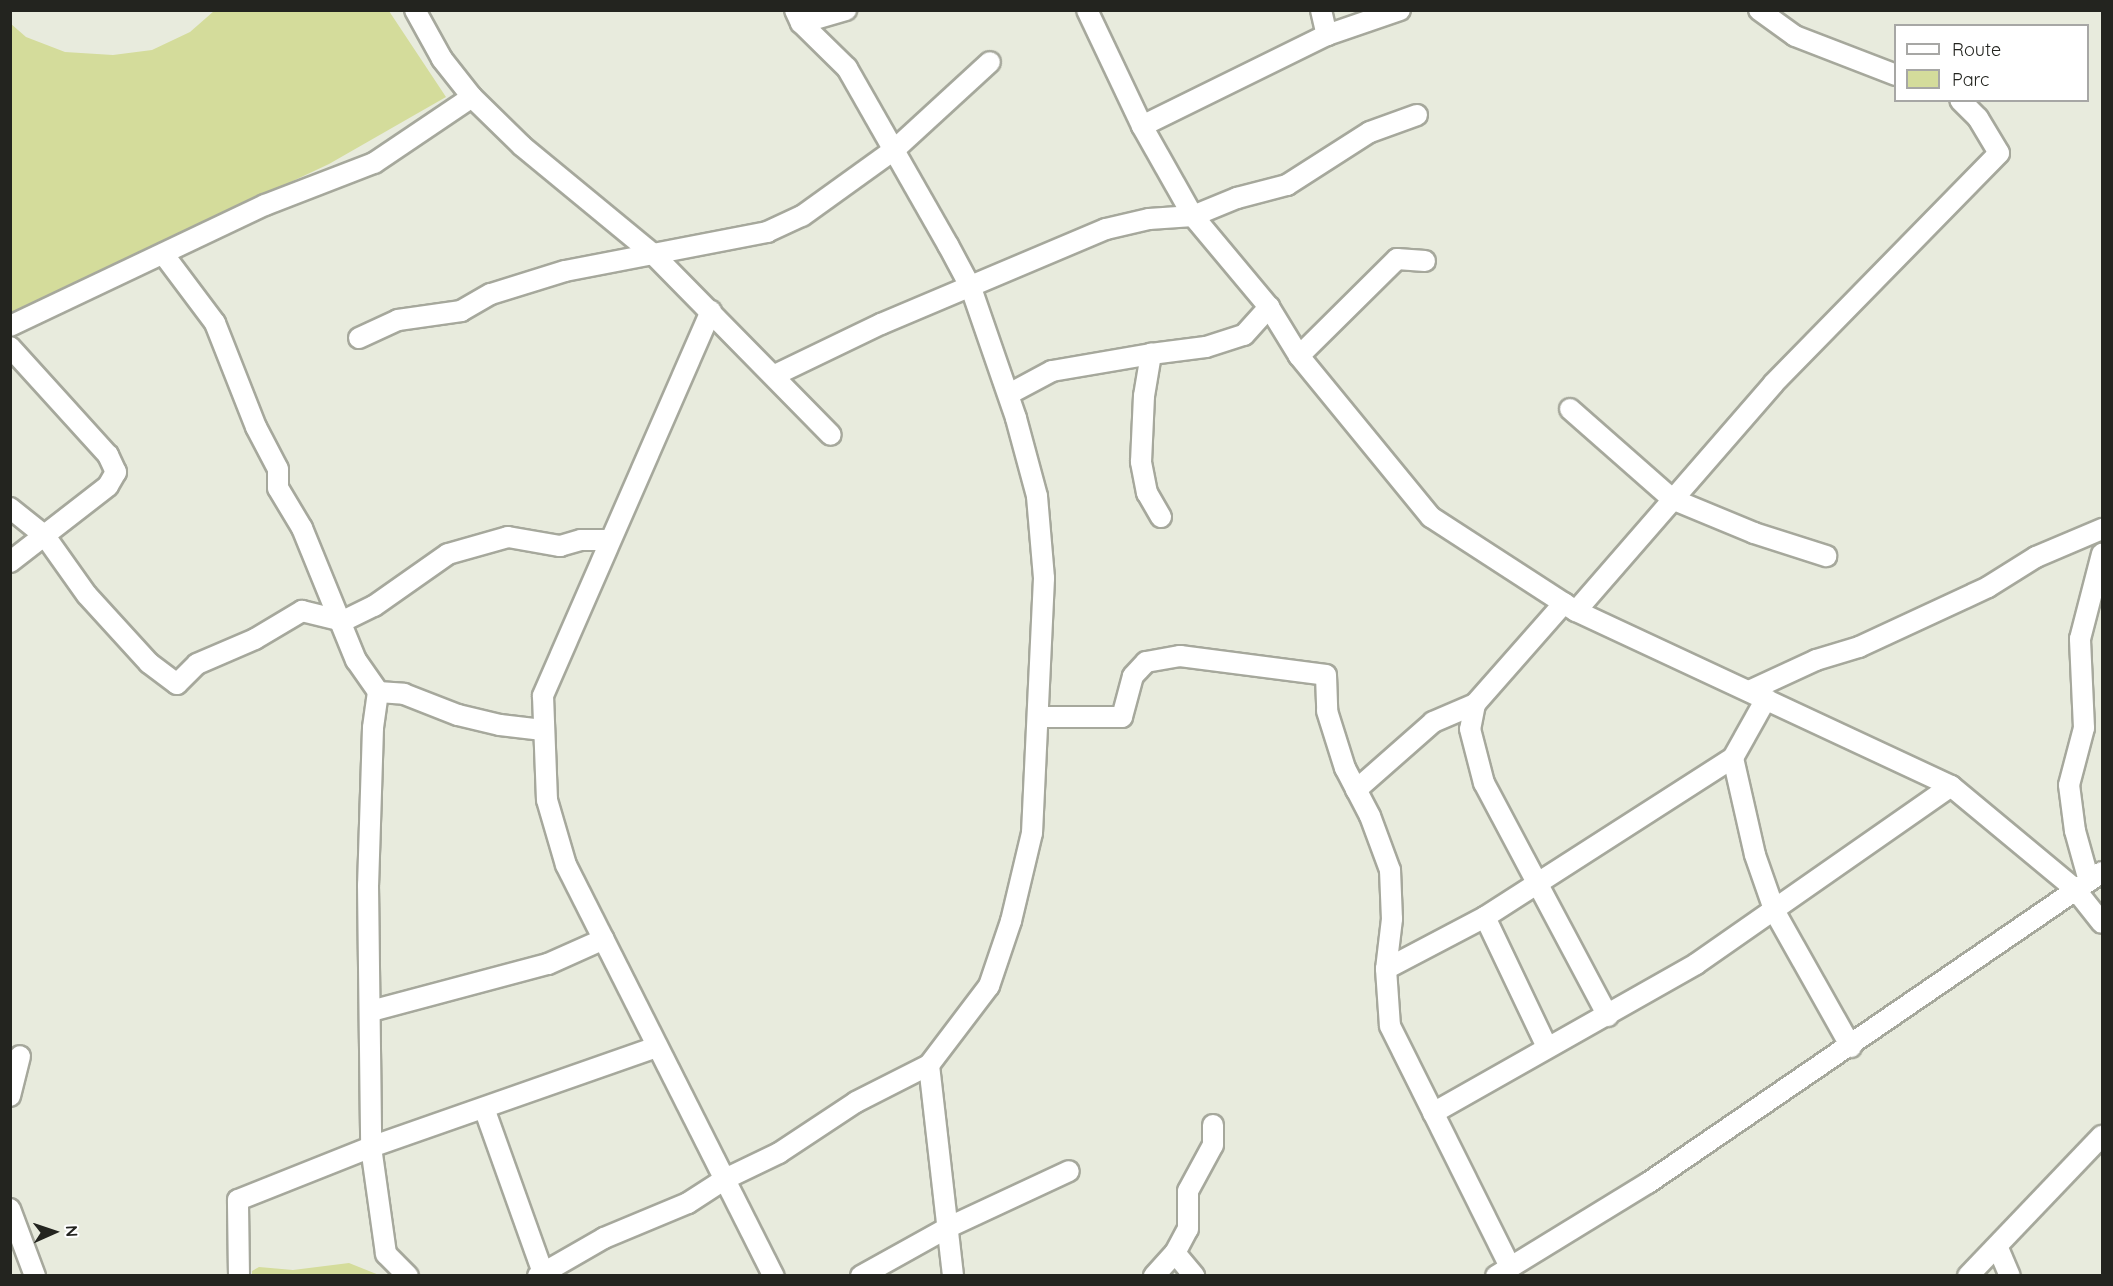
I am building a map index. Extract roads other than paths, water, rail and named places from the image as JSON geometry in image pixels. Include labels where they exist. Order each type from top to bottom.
[{"type":"street","points":[[415,10],[442,59],[472,97],[522,146],[654,255],[775,375],[831,435]]},
{"type":"street","points":[[798,17],[846,10]]},
{"type":"street","points":[[1087,10],[1142,126],[1193,216],[1269,307],[1299,356],[1431,517],[1570,607],[1951,786],[2089,880]]},
{"type":"street","points":[[1321,10],[1327,35]]},
{"type":"street","points":[[1142,126],[1327,35],[1400,10]]},
{"type":"street","points":[[1760,10],[1795,36],[1894,74]]},
{"type":"street","points":[[484,1108],[542,1274],[576,1258],[604,1238],[688,1203],[725,1179],[779,1153],[856,1102],[929,1065],[989,986],[1011,921],[1032,833],[1044,578],[1037,496],[1009,394],[971,288],[848,68],[798,17]]},
{"type":"street","points":[[359,338],[398,320],[461,311],[491,294],[565,271],[767,232],[802,216],[894,150],[990,63]]},
{"type":"street","points":[[10,326],[164,255],[265,205],[374,163],[472,97]]},
{"type":"street","points":[[1356,790],[1432,722],[1475,704],[1672,499],[1904,246],[1999,153],[1978,118],[1962,102]]},
{"type":"street","points":[[775,375],[881,324],[971,288],[1106,229],[1149,219],[1193,216],[1236,198],[1287,185],[1370,132],[1417,115]]},
{"type":"street","points":[[164,255],[215,323],[256,427],[278,469],[278,488],[302,528],[312,558],[343,621],[356,660],[378,692],[368,885],[371,1148],[386,1254],[408,1275]]},
{"type":"street","points":[[1299,356],[1397,260],[1425,261]]},
{"type":"street","points":[[1009,394],[1052,371],[1206,347],[1244,335],[1269,307]]},
{"type":"street","points":[[711,311],[608,540],[543,696],[547,800],[566,865],[774,1275]]},
{"type":"street","points":[[10,348],[108,455],[116,472],[108,486],[10,562]]},
{"type":"street","points":[[1151,354],[1144,396],[1141,462],[1147,493],[1161,517]]},
{"type":"street","points":[[1570,409],[1672,499],[1754,533],[1826,556]]},
{"type":"street","points":[[10,508],[45,536],[87,595],[149,663],[177,684],[197,664],[255,639],[302,611],[343,621],[375,606],[448,554],[508,537],[560,546],[581,540],[608,540]]},
{"type":"street","points":[[1851,1047],[1775,912],[1755,855],[1733,758],[1758,695],[1816,660],[1859,647],[1988,587],[2036,557],[2103,529]]},
{"type":"street","points":[[2103,554],[2080,639],[2084,728],[2069,785],[2075,831],[2103,923]]},
{"type":"street","points":[[1039,717],[1122,717],[1133,676],[1139,669],[1146,662],[1180,656],[1326,675],[1327,711],[1345,768],[1390,870],[1392,919],[1386,969],[1390,1026],[1433,1113],[1503,1271],[1648,1183],[1851,1047],[2089,880]]},
{"type":"street","points":[[378,692],[404,694],[458,716],[543,730]]},
{"type":"street","points":[[1475,704],[1470,729],[1484,783],[1608,1016]]},
{"type":"street","points":[[1386,969],[1485,917],[1733,758]]},
{"type":"street","points":[[1433,1113],[1547,1047],[1608,1016],[1775,912],[1951,786]]},
{"type":"street","points":[[1485,917],[1547,1047]]},
{"type":"street","points":[[370,1011],[548,964],[604,939]]},
{"type":"street","points":[[239,1275],[238,1200],[371,1148],[657,1047]]},
{"type":"street","points":[[10,1096],[20,1056]]},
{"type":"street","points":[[929,1065],[953,1275]]},
{"type":"street","points":[[1154,1275],[1175,1253],[1188,1229],[1188,1191],[1213,1146],[1213,1125]]},
{"type":"street","points":[[1968,1275],[1998,1248],[2103,1137]]},
{"type":"street","points":[[861,1275],[949,1227],[1069,1171]]},
{"type":"street","points":[[10,1209],[35,1275]]},
{"type":"street","points":[[1998,1248],[2010,1275]]},
{"type":"street","points":[[1175,1253],[1194,1275]]}]
